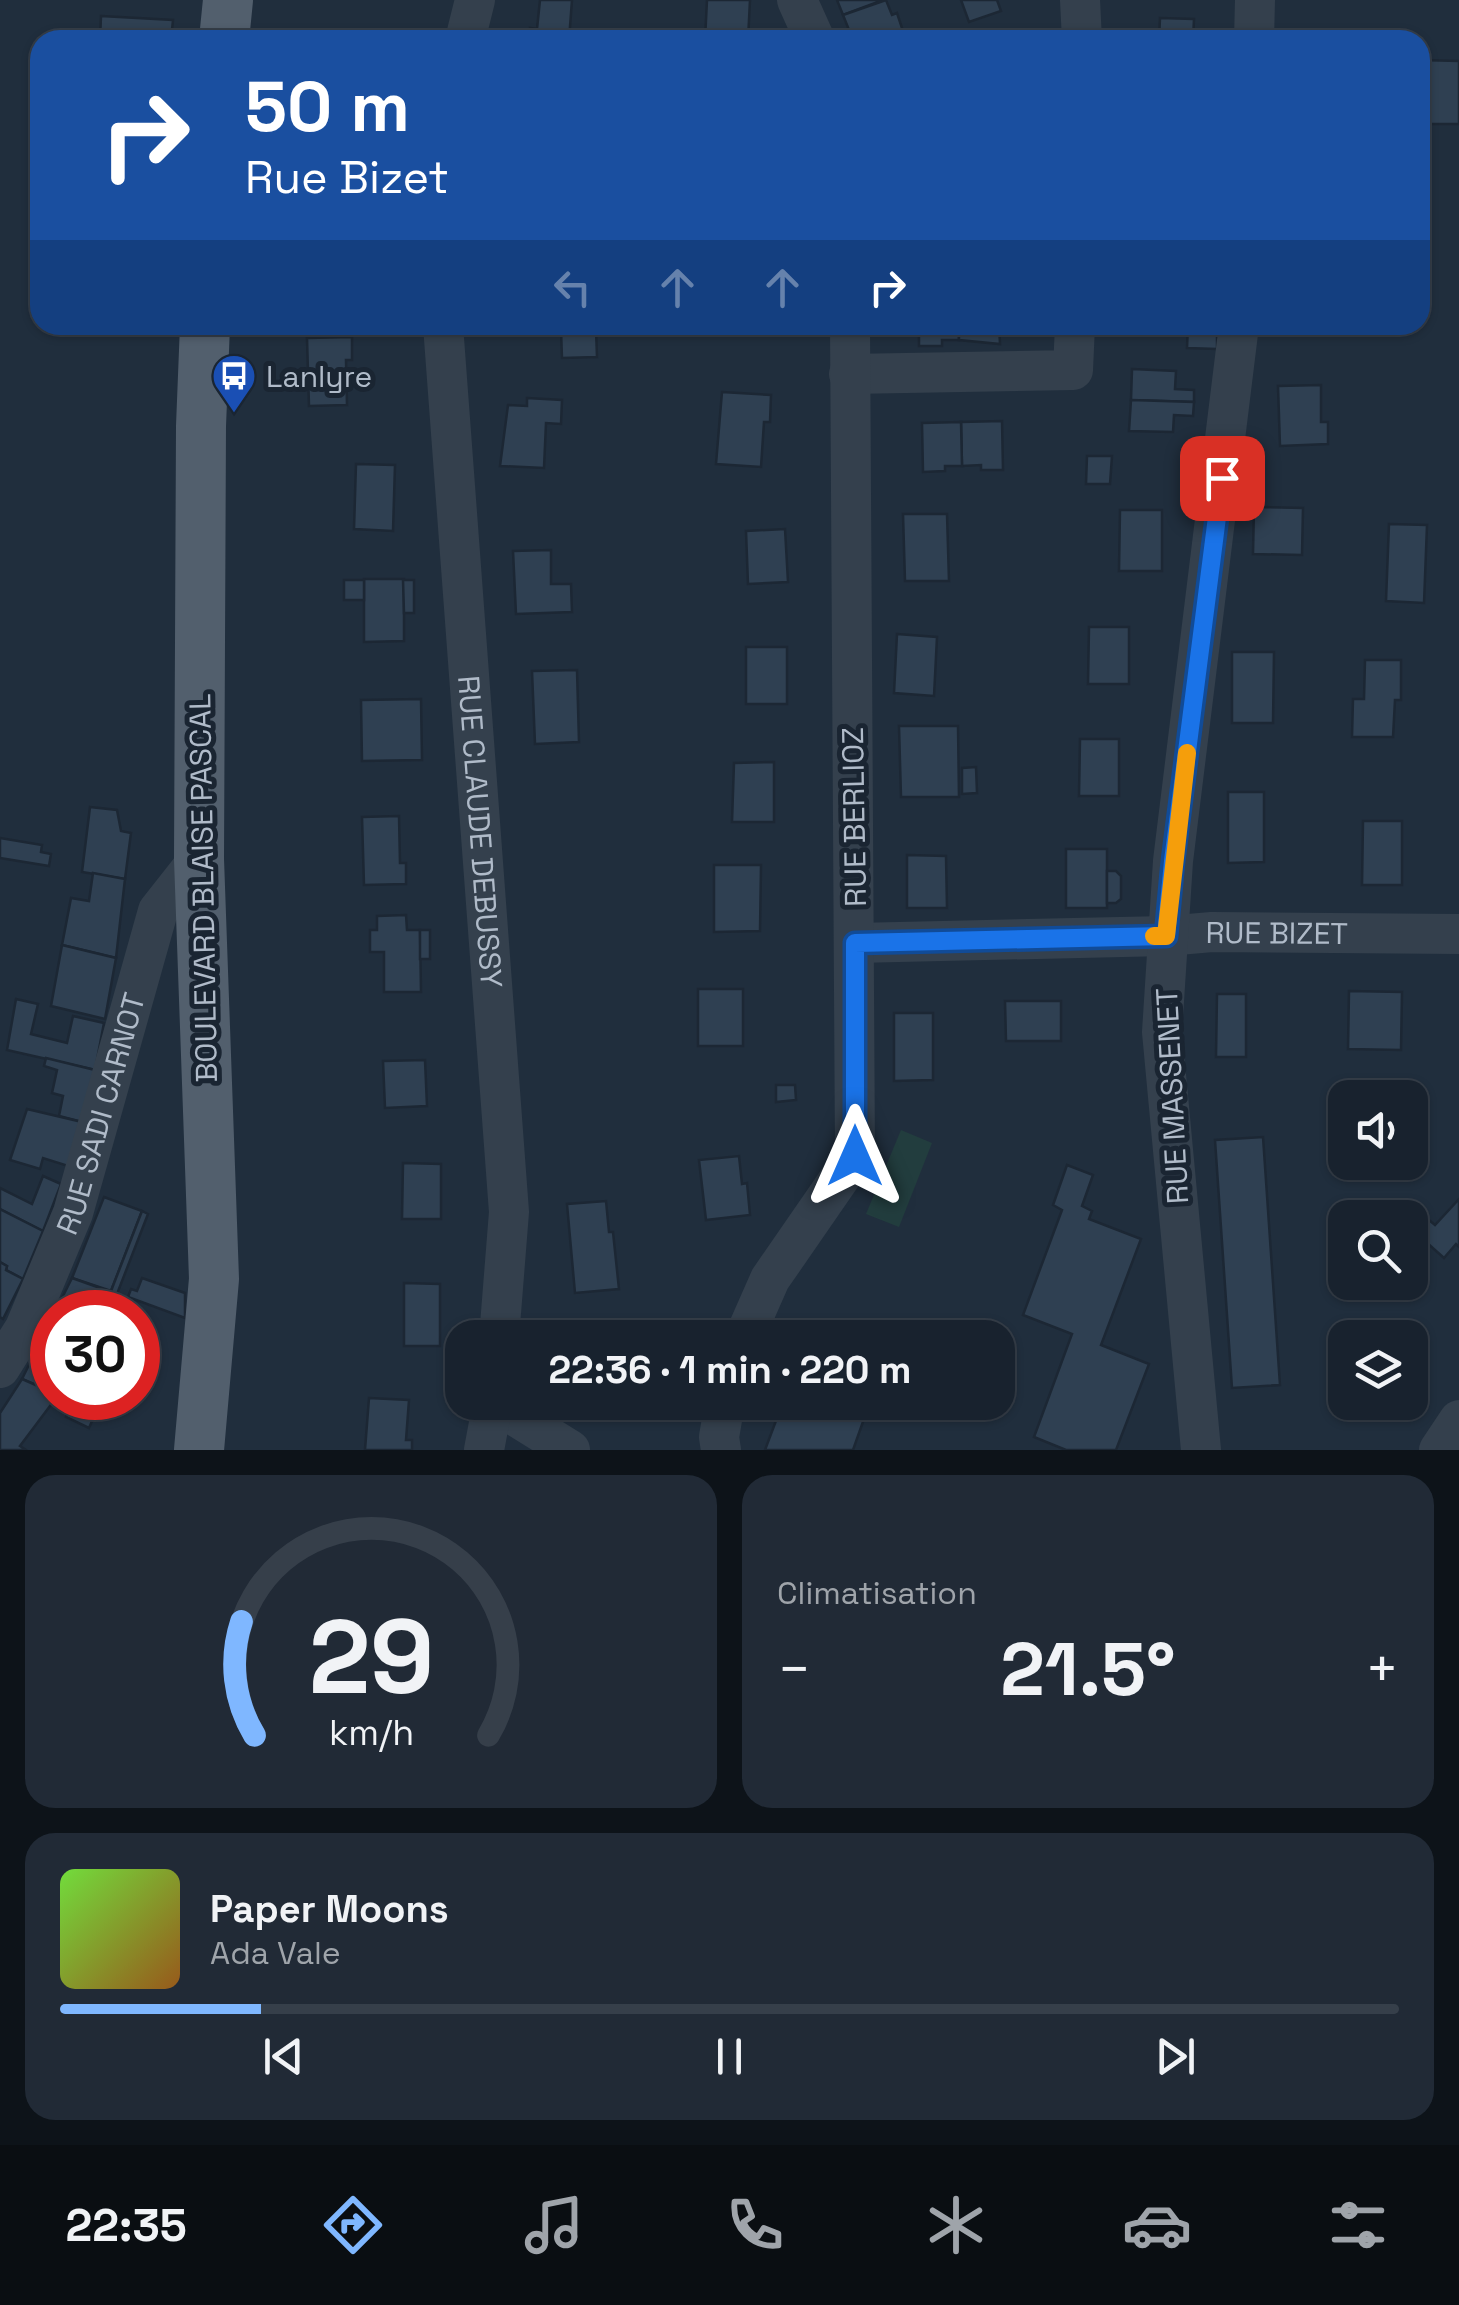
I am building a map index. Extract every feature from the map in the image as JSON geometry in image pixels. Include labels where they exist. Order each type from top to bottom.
[{"type":"main road","points":[[225,30],[228,0]]},
{"type":"main road","name":"BOULEVARD BLAISE PASCAL","points":[[199,1450],[214,1279],[199,859],[200,426],[205,335]]},
{"type":"street","points":[[468,30],[475,0]]},
{"type":"street","points":[[797,0],[810,30]]},
{"type":"street","points":[[1080,0],[1082,30]]},
{"type":"street","points":[[1254,30],[1255,0]]},
{"type":"street","name":"RUE CLAUDE DEBUSSY","points":[[444,335],[510,1212],[501,1320]]},
{"type":"street","name":"RUE BERLIOZ","points":[[752,1320],[770,1279],[855,1156],[850,335]]},
{"type":"street","points":[[849,374],[1072,370],[1074,335]]},
{"type":"street","name":"RUE MASSENET","points":[[1201,1450],[1162,1032],[1166,936],[1237,335]]},
{"type":"street","name":"RUE SADI CARNOT","points":[[0,1368],[25,1328],[73,1213],[158,912],[199,859]]},
{"type":"street","name":"RUE BIZET","points":[[855,943],[1212,932],[1459,934]]},
{"type":"street","points":[[484,1450],[490,1420]]},
{"type":"street","points":[[522,1420],[570,1450]]},
{"type":"street","points":[[721,1450],[718,1438],[722,1420]]},
{"type":"street","points":[[1438,1450],[1459,1420]]},
{"type":"green space","points":[[901,1130],[932,1143],[899,1227],[866,1214]]},
{"type":"building","points":[[540,0],[572,0],[570,30],[530,30],[537,29]]},
{"type":"building","points":[[707,0],[750,0],[748,30],[706,30]]},
{"type":"building","points":[[837,0],[883,0],[843,15]]},
{"type":"building","points":[[886,0],[892,15],[897,13],[903,30],[849,30],[843,15]]},
{"type":"building","points":[[961,0],[997,0],[1001,11],[969,22]]},
{"type":"building","points":[[101,16],[173,20],[172,30],[100,30]]},
{"type":"building","points":[[1160,18],[1194,19],[1193,30],[1159,30]]},
{"type":"building","points":[[1430,60],[1459,61],[1459,124],[1430,124]]},
{"type":"building","points":[[561,335],[596,335],[597,357],[562,358]]},
{"type":"building","points":[[919,335],[959,335],[959,340],[942,340],[942,346],[919,346]]},
{"type":"building","points":[[959,335],[1000,335],[1000,344],[959,340]]},
{"type":"building","points":[[1188,335],[1217,335],[1217,349],[1187,348]]},
{"type":"building","points":[[352,337],[352,360],[346,360],[347,405],[309,406],[307,338]]},
{"type":"building","points":[[1132,369],[1176,371],[1175,389],[1194,390],[1194,402],[1131,400]]},
{"type":"building","points":[[1321,385],[1321,422],[1328,422],[1328,444],[1280,446],[1278,386]]},
{"type":"building","points":[[722,392],[771,395],[770,422],[764,422],[761,467],[716,464]]},
{"type":"building","points":[[527,398],[562,400],[561,424],[546,423],[544,468],[500,466],[508,405],[527,406]]},
{"type":"building","points":[[1131,400],[1194,402],[1193,416],[1174,415],[1173,432],[1129,431]]},
{"type":"building","points":[[1002,421],[1003,470],[962,466],[961,422]]},
{"type":"building","points":[[961,422],[962,466],[923,472],[922,423]]},
{"type":"building","points":[[1087,456],[1112,456],[1110,484],[1086,484]]},
{"type":"building","points":[[356,464],[395,465],[393,531],[354,529]]},
{"type":"building","points":[[1254,507],[1303,508],[1302,555],[1253,554]]},
{"type":"building","points":[[1120,510],[1162,510],[1162,571],[1119,571]]},
{"type":"building","points":[[903,514],[947,514],[949,581],[905,581]]},
{"type":"building","points":[[1389,524],[1427,525],[1424,603],[1386,601]]},
{"type":"building","points":[[785,529],[788,582],[748,584],[746,531]]},
{"type":"building","points":[[551,550],[551,584],[571,584],[572,612],[516,614],[513,551]]},
{"type":"building","points":[[364,579],[404,579],[404,641],[364,642]]},
{"type":"building","points":[[344,580],[364,580],[364,600],[344,600]]},
{"type":"building","points":[[403,580],[414,580],[414,613],[404,613]]},
{"type":"building","points":[[1089,627],[1129,627],[1129,684],[1088,684]]},
{"type":"building","points":[[897,634],[937,637],[934,696],[894,693]]},
{"type":"building","points":[[746,647],[787,647],[787,704],[746,704]]},
{"type":"building","points":[[1232,652],[1274,652],[1273,723],[1232,723]]},
{"type":"building","points":[[1365,660],[1401,660],[1401,700],[1395,700],[1393,737],[1352,737],[1353,699],[1364,699]]},
{"type":"building","points":[[577,670],[579,742],[535,744],[532,671]]},
{"type":"building","points":[[421,699],[422,760],[362,761],[361,700]]},
{"type":"building","points":[[899,726],[958,726],[959,797],[901,797]]},
{"type":"building","points":[[1080,739],[1119,739],[1119,796],[1079,796]]},
{"type":"building","points":[[774,762],[774,822],[732,822],[734,763]]},
{"type":"building","points":[[976,767],[977,793],[962,794],[962,768]]},
{"type":"building","points":[[1228,792],[1264,792],[1264,862],[1228,863]]},
{"type":"building","points":[[90,807],[117,810],[121,831],[131,833],[125,879],[82,872]]},
{"type":"building","points":[[399,816],[400,863],[406,863],[406,884],[364,885],[362,817]]},
{"type":"building","points":[[1363,821],[1402,821],[1402,885],[1362,885]]},
{"type":"building","points":[[0,838],[42,845],[41,852],[51,854],[49,866],[0,858]]},
{"type":"building","points":[[1066,849],[1107,849],[1107,908],[1066,908]]},
{"type":"building","points":[[907,855],[946,856],[947,908],[907,908]]},
{"type":"building","points":[[714,865],[761,865],[760,931],[714,932]]},
{"type":"building","points":[[1107,871],[1116,871],[1121,876],[1121,899],[1116,903],[1107,903]]},
{"type":"building","points":[[93,873],[125,879],[116,958],[62,945],[71,898],[89,901]]},
{"type":"building","points":[[406,915],[407,930],[420,930],[421,992],[384,992],[384,952],[370,952],[370,930],[377,930],[377,916]]},
{"type":"building","points":[[420,930],[430,930],[430,959],[420,959]]},
{"type":"building","points":[[62,945],[116,958],[105,1019],[51,1006]]},
{"type":"building","points":[[698,989],[743,989],[743,1046],[698,1046]]},
{"type":"building","points":[[1349,991],[1402,992],[1401,1050],[1348,1049]]},
{"type":"building","points":[[1217,994],[1246,994],[1246,1057],[1216,1057]]},
{"type":"building","points":[[16,999],[38,1004],[31,1034],[67,1043],[73,1016],[104,1023],[95,1070],[7,1050]]},
{"type":"building","points":[[1005,1001],[1061,1001],[1061,1041],[1006,1041]]},
{"type":"building","points":[[894,1013],[933,1013],[933,1080],[894,1081]]},
{"type":"building","points":[[46,1058],[95,1070],[82,1122],[59,1116],[63,1096],[52,1093],[57,1070],[44,1066]]},
{"type":"building","points":[[425,1060],[427,1106],[385,1108],[383,1061]]},
{"type":"building","points":[[776,1085],[795,1085],[796,1100],[776,1102]]},
{"type":"building","points":[[27,1109],[82,1122],[68,1166],[43,1158],[40,1169],[10,1160]]},
{"type":"building","points":[[1263,1137],[1280,1385],[1232,1388],[1215,1140]]},
{"type":"building","points":[[739,1156],[750,1215],[706,1220],[699,1160]]},
{"type":"building","points":[[403,1163],[441,1164],[441,1219],[402,1219]]},
{"type":"building","points":[[1067,1165],[1093,1175],[1082,1206],[1092,1211],[1089,1219],[1141,1239],[1101,1345],[1149,1364],[1116,1450],[1066,1450],[1034,1437],[1072,1334],[1023,1315],[1062,1210],[1053,1205]]},
{"type":"building","points":[[43,1176],[61,1184],[43,1231],[0,1209],[0,1188],[32,1204]]},
{"type":"building","points":[[104,1197],[142,1211],[111,1290],[72,1278]]},
{"type":"building","points":[[1459,1199],[1459,1247],[1456,1244],[1444,1258],[1428,1244],[1428,1221],[1435,1225]]},
{"type":"building","points":[[606,1201],[619,1289],[575,1293],[567,1204]]},
{"type":"building","points":[[0,1209],[43,1231],[23,1279],[0,1262]]},
{"type":"building","points":[[142,1211],[148,1214],[119,1290],[111,1290]]},
{"type":"building","points":[[0,1262],[23,1279],[3,1319],[0,1317]]},
{"type":"building","points":[[72,1278],[106,1290],[66,1290]]},
{"type":"building","points":[[142,1278],[185,1293],[185,1318],[160,1309],[160,1290],[137,1290]]},
{"type":"building","points":[[404,1283],[440,1284],[440,1346],[404,1346]]},
{"type":"building","points":[[30,1363],[30,1382],[22,1379]]},
{"type":"building","points":[[22,1379],[30,1382],[30,1420],[40,1420],[20,1446],[26,1450],[0,1450],[0,1413]]},
{"type":"building","points":[[369,1398],[409,1400],[406,1440],[412,1440],[412,1450],[365,1450]]},
{"type":"building","points":[[72,1420],[92,1420],[89,1428]]},
{"type":"building","points":[[776,1420],[864,1420],[853,1450],[765,1450]]},
{"type":"slow traffic","points":[[1154,936],[1166,936],[1187,753]]},
{"type":"place","name":"Lanlyre","points":[[234,414]]},
{"type":"route","points":[[855,1156],[855,943],[1166,936],[1222,478]]}]
